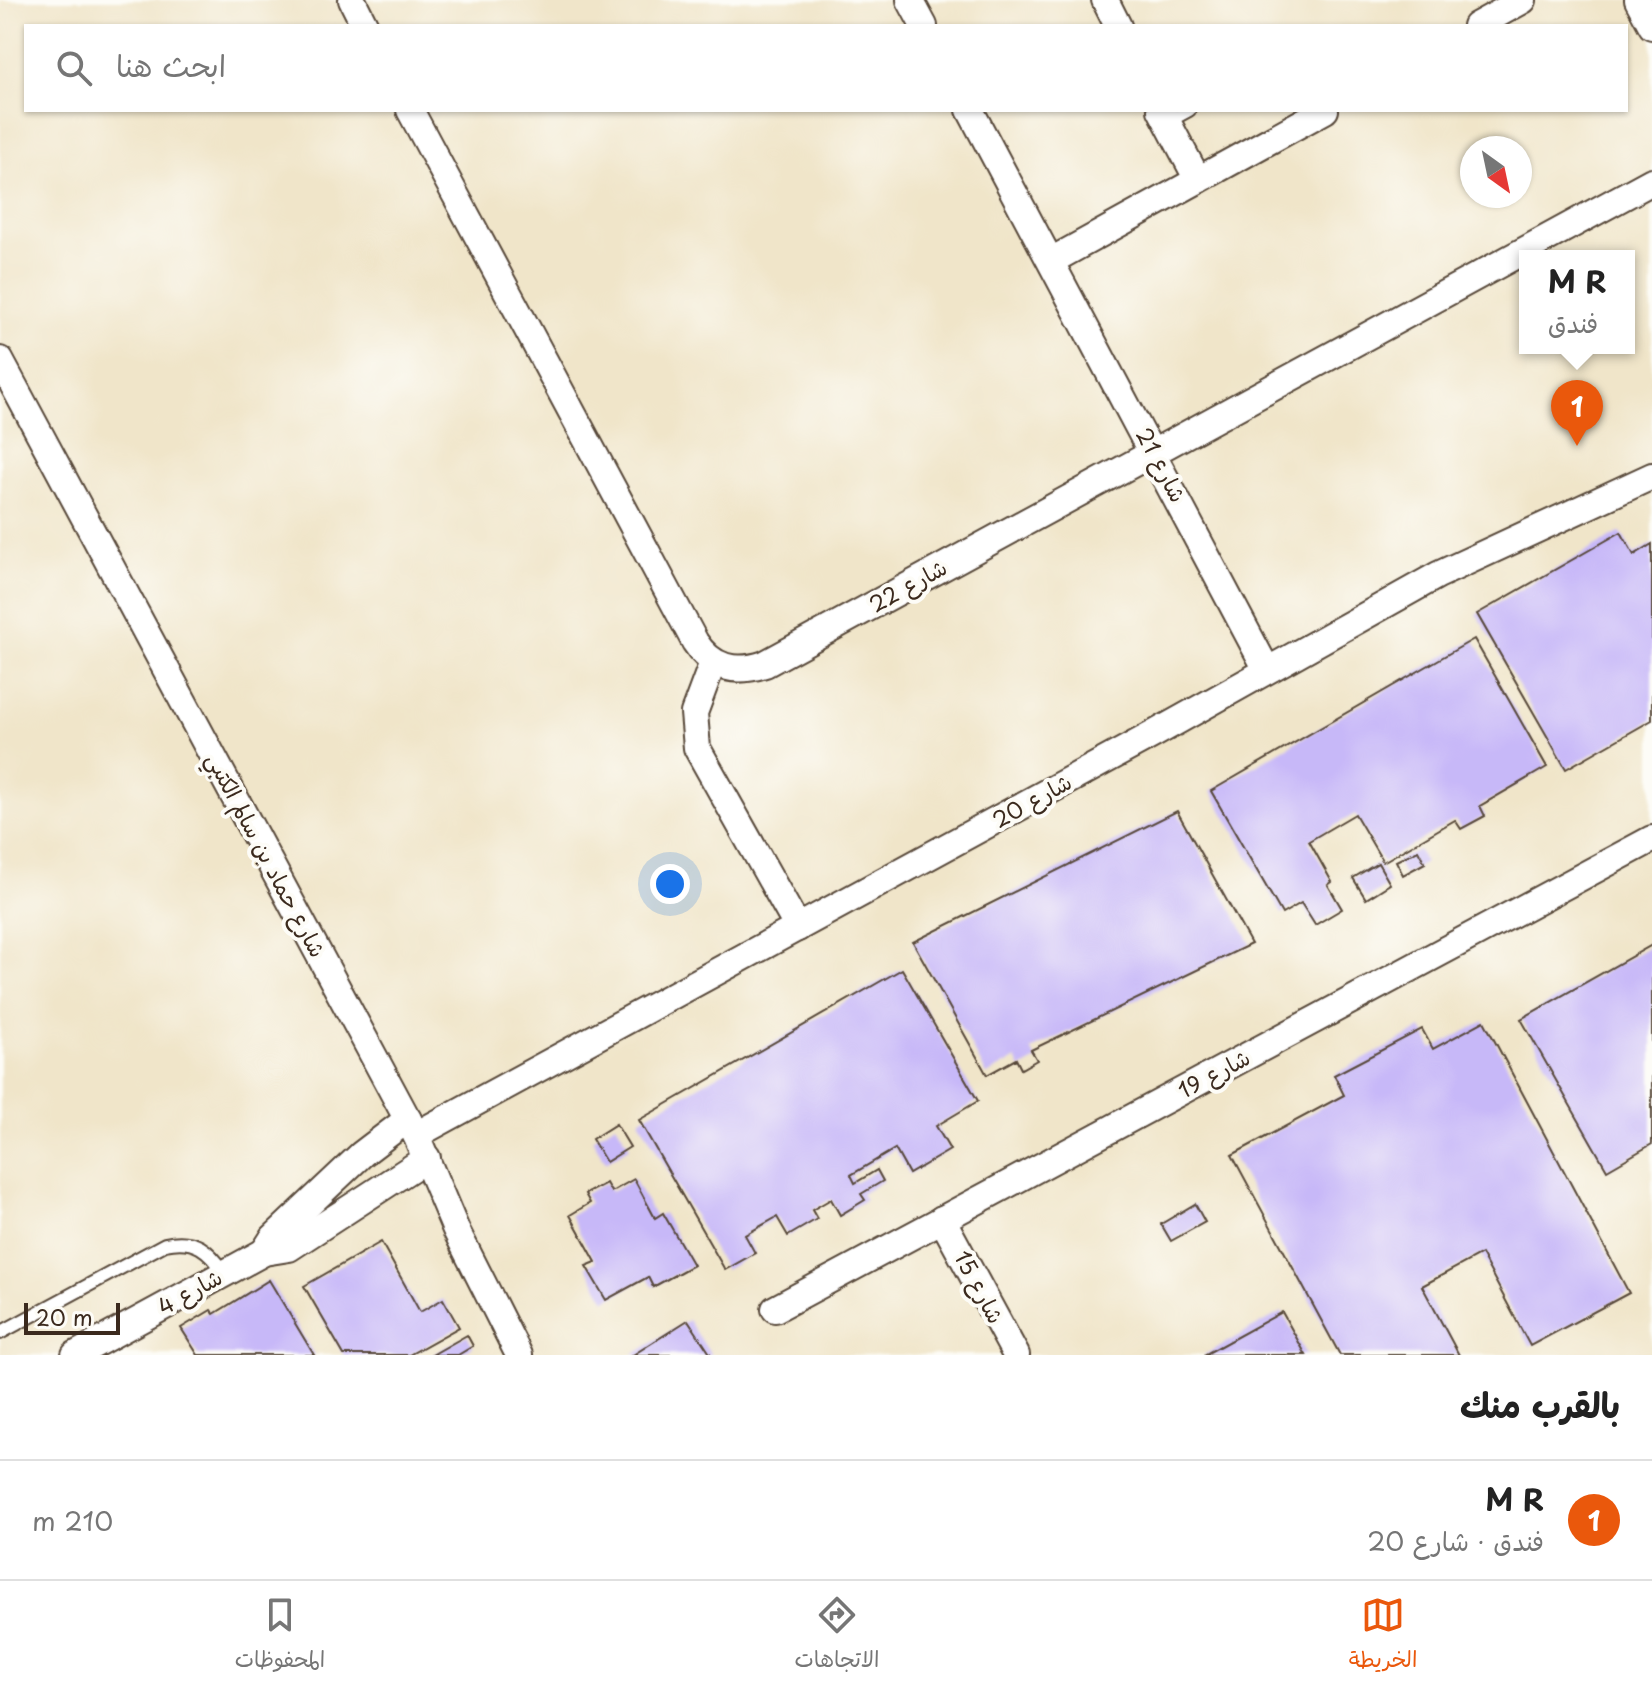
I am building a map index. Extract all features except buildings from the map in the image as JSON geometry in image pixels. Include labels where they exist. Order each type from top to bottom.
[{"type":"street","points":[[352,0],[364,24]]},
{"type":"street","points":[[910,0],[923,24]]},
{"type":"street","points":[[1105,0],[1117,24]]},
{"type":"street","points":[[1480,24],[1523,0]]},
{"type":"street","points":[[1638,0],[1652,26]]},
{"type":"street","points":[[411,112],[695,642],[713,662],[694,713],[697,748],[798,928]]},
{"type":"street","name":"شارع 21","points":[[971,112],[1154,451],[1267,670]]},
{"type":"street","points":[[1051,261],[1321,112]]},
{"type":"street","points":[[1173,114],[1198,180]]},
{"type":"street","name":"شارع 22","points":[[1525,250],[1652,181]]},
{"type":"street","name":"شارع 22","points":[[713,662],[738,670],[765,664],[1519,253]]},
{"type":"street","name":"شارع حماد بن سالم الكتبي","points":[[4,375],[417,1137],[469,1259],[519,1355]]},
{"type":"street","name":"شارع 20","points":[[417,1137],[1438,575],[1652,476]]},
{"type":"street","name":"شارع 19","points":[[775,1309],[1652,839]]},
{"type":"street","name":"شارع 4","points":[[264,1252],[273,1238],[362,1154],[417,1137]]},
{"type":"street","name":"شارع 4","points":[[75,1355],[264,1252],[289,1248],[417,1137]]},
{"type":"street","name":"شارع 15","points":[[942,1219],[1016,1355]]},
{"type":"lane","points":[[0,1333],[165,1244],[188,1241],[198,1244],[207,1250],[225,1273]]},
{"type":"place","name":"M R","points":[[1577,446]]}]
